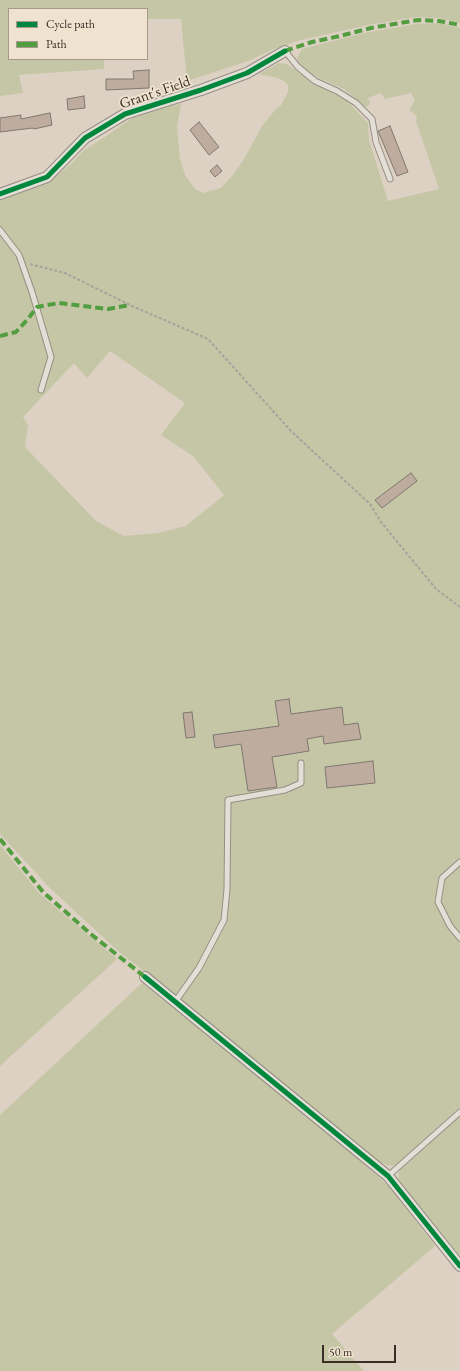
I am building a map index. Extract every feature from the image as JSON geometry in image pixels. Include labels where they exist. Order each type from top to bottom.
[{"type":"street","name":"Grant's Field","points":[[0,194],[47,177],[85,138],[125,114],[201,90],[247,73],[285,51]]},
{"type":"street","points":[[145,977],[388,1176],[460,1266]]},
{"type":"lane","points":[[285,51],[298,67],[315,81],[337,91],[356,103],[372,119],[376,142],[390,179]]},
{"type":"lane","points":[[0,230],[19,255],[32,292],[51,357],[41,390]]},
{"type":"lane","points":[[175,1002],[199,968],[224,920],[227,889],[228,800],[285,790],[301,783],[301,763]]},
{"type":"lane","points":[[460,862],[442,878],[438,902],[450,926],[460,938]]},
{"type":"lane","points":[[388,1176],[460,1112]]},
{"type":"path","points":[[21,262],[65,273],[130,305],[208,339],[292,431],[370,504],[381,522],[436,589],[460,607]]},
{"type":"green space","points":[[0,0],[460,0],[460,23],[437,18],[416,17],[368,25],[301,40],[274,49],[248,61],[187,81],[181,19],[148,19],[148,8],[8,8],[8,60],[104,60],[104,69],[19,75],[23,93],[0,96]]},
{"type":"green space","points":[[440,23],[460,28],[460,1107],[393,1166],[378,1161],[194,1010],[118,951],[51,889],[0,834],[0,196],[47,181],[59,174],[84,150],[129,120],[157,108],[181,104],[177,127],[180,159],[185,175],[195,189],[203,193],[221,188],[233,175],[244,159],[262,126],[281,105],[288,92],[288,85],[285,82],[278,78],[259,74],[279,63],[287,64],[312,82],[347,101],[368,123],[369,140],[388,201],[439,189],[416,121],[417,116],[409,110],[415,100],[411,93],[385,99],[381,93],[368,98],[370,104],[366,107],[344,89],[312,75],[300,65],[297,58],[302,49],[364,33],[416,24]],"holes":[[[110,351],[185,403],[161,435],[193,456],[224,495],[186,526],[158,533],[124,536],[96,521],[25,447],[28,425],[23,417],[74,363],[87,378]]]},
{"type":"green space","points":[[0,845],[40,894],[117,959],[0,1066]]},
{"type":"green space","points":[[142,983],[312,1119],[389,1186],[435,1246],[332,1334],[364,1371],[0,1371],[0,1115]]},
{"type":"green space","points":[[460,1117],[460,1258],[398,1182],[399,1171]]},
{"type":"building","points":[[149,70],[149,88],[106,90],[106,79],[134,79],[133,71]]},
{"type":"building","points":[[84,96],[85,108],[68,110],[67,99]]},
{"type":"building","points":[[50,113],[52,125],[34,129],[0,132],[0,118],[21,115],[21,119]]},
{"type":"building","points":[[199,122],[219,147],[209,155],[190,130]]},
{"type":"building","points":[[390,126],[408,172],[397,176],[378,131]]},
{"type":"building","points":[[217,165],[222,171],[215,177],[210,171]]},
{"type":"building","points":[[411,473],[417,481],[382,508],[375,500]]},
{"type":"building","points":[[289,699],[291,714],[342,707],[344,725],[358,723],[361,739],[324,744],[323,736],[307,739],[309,751],[272,757],[277,787],[248,791],[241,744],[215,748],[213,735],[279,726],[275,701]]},
{"type":"building","points":[[192,712],[195,737],[186,738],[183,713]]},
{"type":"building","points":[[373,761],[375,783],[327,788],[325,767]]},
{"type":"marked path","points":[[285,51],[312,42],[371,28],[418,20],[439,21],[460,25]]},
{"type":"marked path","points":[[0,336],[16,332],[37,307],[59,303],[108,309],[130,305]]},
{"type":"marked path","points":[[0,839],[43,892],[92,935],[145,977]]},
{"type":"cycle path","points":[[0,194],[47,177],[85,138],[125,114],[201,90],[247,73],[285,51]]},
{"type":"cycle path","points":[[145,977],[388,1176],[460,1266]]}]
